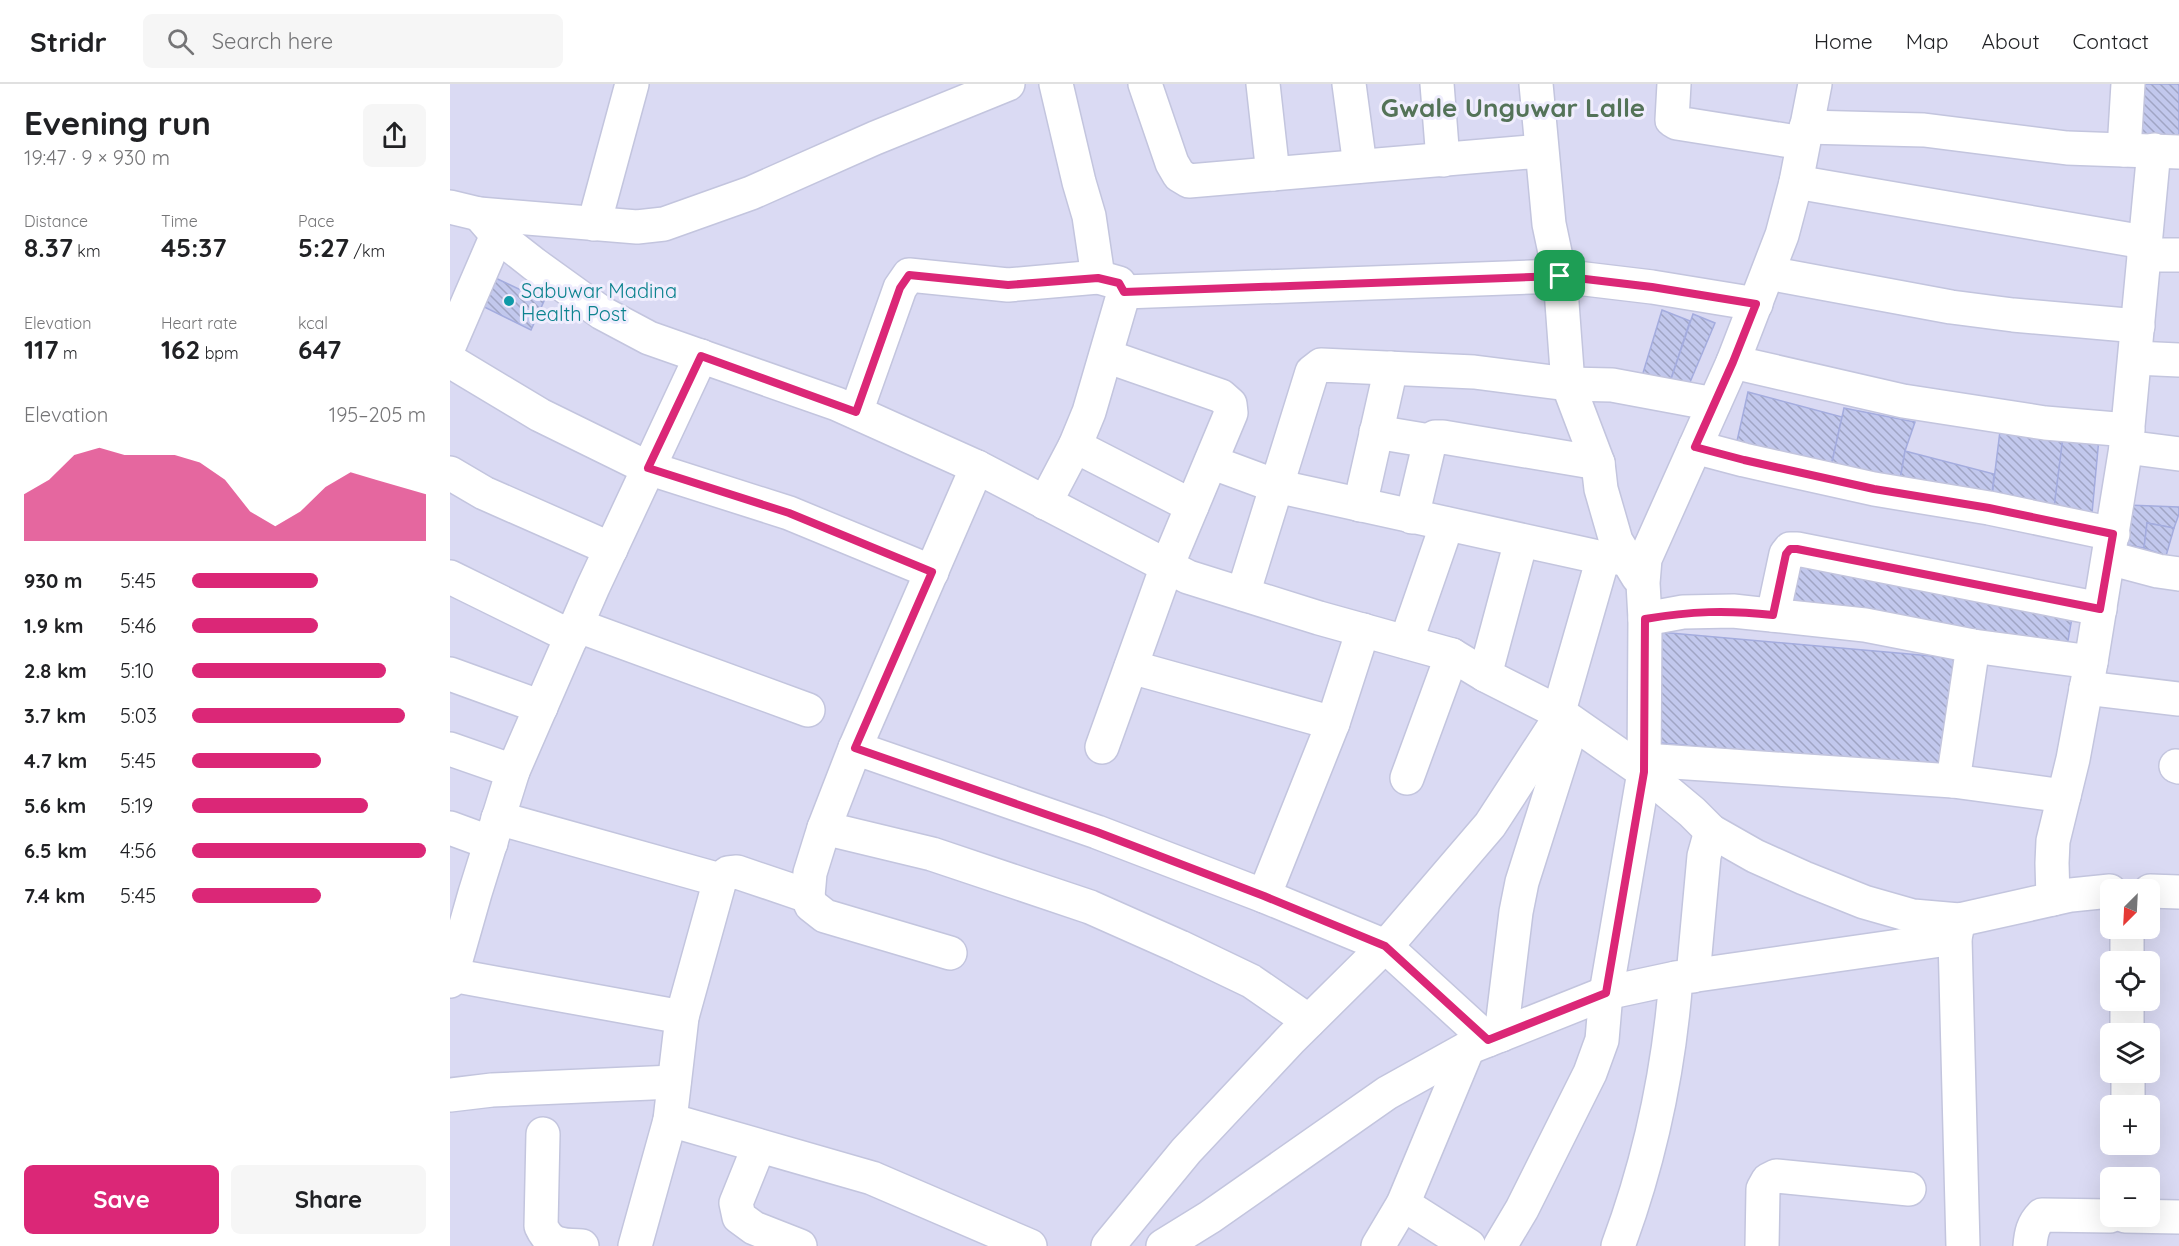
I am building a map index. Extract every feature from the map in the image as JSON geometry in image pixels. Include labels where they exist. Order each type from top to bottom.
[{"type":"street","points":[[594,224],[632,84]]},
{"type":"street","points":[[475,219],[637,227],[664,224],[751,193],[875,138],[1008,84]]},
{"type":"street","points":[[1045,504],[1075,446],[1089,412],[1106,356],[1111,285],[1089,216],[1056,84]]},
{"type":"street","points":[[1145,84],[1172,163],[1179,175],[1189,181],[1541,151]]},
{"type":"street","points":[[1350,84],[1359,166]]},
{"type":"street","points":[[1437,84],[1443,160]]},
{"type":"street","points":[[1500,1246],[1522,1209],[1590,1073],[1602,1040],[1606,993],[1644,766],[1645,619],[1623,566],[1602,489],[1598,463],[1568,384],[1560,276],[1549,224],[1536,84]]},
{"type":"street","points":[[1674,84],[1671,114],[1672,120],[1677,123],[1805,135],[1924,130],[2067,148],[2152,151]]},
{"type":"street","points":[[1211,462],[1276,486],[1623,566],[1645,559],[1733,362],[1782,235],[1796,182],[1815,84]]},
{"type":"street","points":[[2053,899],[2053,841],[2088,675],[2111,546],[2127,439],[2138,326],[2152,151],[2128,84]]},
{"type":"street","points":[[1268,85],[1273,174]]},
{"type":"street","points":[[1796,182],[2179,255]]},
{"type":"street","points":[[450,344],[475,219]]},
{"type":"street","points":[[475,219],[602,313],[649,338],[856,412],[977,467],[1188,577],[1452,655],[1557,718],[1644,766],[1712,831],[1755,856],[1864,902],[1957,929]]},
{"type":"street","points":[[1768,273],[1951,307],[2138,326]]},
{"type":"street","points":[[856,412],[900,288],[909,275],[1008,285],[1560,276],[1652,287],[1756,304]]},
{"type":"street","points":[[682,1017],[451,978],[513,771],[611,549],[701,356]]},
{"type":"street","points":[[1102,747],[1167,566],[1231,413],[1230,404],[1221,396],[1106,356]]},
{"type":"street","points":[[2135,358],[2179,360]]},
{"type":"street","points":[[450,361],[540,415],[648,468],[789,513],[932,572]]},
{"type":"street","points":[[1733,362],[1903,401],[2045,423],[2127,439],[2179,454]]},
{"type":"street","points":[[1243,594],[1312,372],[1321,365],[1474,372],[1568,384],[1612,385],[1714,404]]},
{"type":"street","points":[[1360,505],[1390,368]]},
{"type":"street","points":[[1376,432],[1430,441]]},
{"type":"street","points":[[1412,516],[1430,441],[1435,437],[1598,463]]},
{"type":"street","points":[[1075,446],[1192,506]]},
{"type":"street","points":[[1695,447],[1874,489],[2000,510],[2111,546],[2158,571],[2179,574]]},
{"type":"street","points":[[950,953],[825,916],[811,905],[808,896],[810,873],[824,828],[855,748],[977,467]]},
{"type":"street","points":[[450,472],[484,493],[611,549]]},
{"type":"street","points":[[1406,642],[1447,524]]},
{"type":"street","points":[[1485,675],[1521,541]]},
{"type":"street","points":[[1773,615],[1786,554],[1790,549],[2100,609]]},
{"type":"street","points":[[1108,1246],[1186,1151],[1309,1021],[1385,946],[1490,825],[1557,718],[1623,566]]},
{"type":"street","points":[[450,577],[574,631],[807,710]]},
{"type":"street","points":[[1645,619],[1683,612],[1733,611],[1865,625],[1973,645],[2179,699]]},
{"type":"street","points":[[1264,896],[1333,723],[1363,630]]},
{"type":"street","points":[[1953,781],[1973,645]]},
{"type":"street","points":[[1407,778],[1452,655]]},
{"type":"street","points":[[1131,667],[1333,723]]},
{"type":"street","points":[[450,674],[541,707]]},
{"type":"street","points":[[1378,1246],[1403,1204],[1485,1041],[1522,882],[1568,737],[1557,718]]},
{"type":"street","points":[[855,748],[1097,832],[1264,896],[1385,946],[1485,1041]]},
{"type":"street","points":[[450,749],[513,771]]},
{"type":"street","points":[[1644,766],[1953,781],[2064,796]]},
{"type":"street","points":[[450,828],[494,830],[720,880]]},
{"type":"street","points":[[824,828],[932,854],[1090,907],[1251,981],[1309,1021]]},
{"type":"street","points":[[1618,1246],[1630,1214],[1654,1124],[1684,977],[1704,856],[1712,831]]},
{"type":"street","points":[[635,1246],[670,1120],[682,1017],[720,880],[728,873],[738,872],[808,896]]},
{"type":"street","points":[[2160,891],[2179,892]]},
{"type":"street","points":[[1163,1246],[1210,1217],[1387,1093],[1485,1041],[1606,993],[1957,929],[2053,899],[2100,892]]},
{"type":"street","points":[[1957,929],[1963,1246]]},
{"type":"street","points":[[450,1095],[492,1090],[674,1082]]},
{"type":"street","points":[[670,1120],[872,1178],[1030,1246]]},
{"type":"street","points":[[543,1134],[541,1226],[546,1238],[558,1245],[582,1246]]},
{"type":"street","points":[[759,1146],[736,1203],[739,1216],[754,1228],[800,1246]]},
{"type":"street","points":[[1762,1246],[1763,1189],[1768,1180],[1776,1176],[1909,1189]]},
{"type":"street","points":[[1403,1204],[1469,1246]]},
{"type":"street","points":[[2030,1246],[2031,1233],[2036,1221],[2042,1215],[2100,1216]]},
{"type":"street","points":[[1191,1246],[1210,1217]]},
{"type":"street","points":[[2160,1217],[2179,1217]]},
{"type":"shaded area","points":[[450,84],[2179,84],[2179,1246],[450,1246]]},
{"type":"building","points":[[2133,84],[2179,84],[2179,140],[2129,135]]},
{"type":"building","name":"Sabuwar Madina Health Post","points":[[485,273],[544,301],[531,330],[474,302]]},
{"type":"building","points":[[1662,310],[1690,321],[1668,388],[1640,383]]},
{"type":"building","points":[[1693,314],[1715,323],[1685,394],[1668,388]]},
{"type":"building","points":[[1748,392],[1842,417],[1830,471],[1735,450]]},
{"type":"building","points":[[1844,408],[1915,422],[1905,451],[1899,486],[1830,471]]},
{"type":"building","points":[[2000,431],[2063,437],[2053,516],[1991,504]]},
{"type":"building","points":[[2063,437],[2099,438],[2091,524],[2053,516]]},
{"type":"building","points":[[1905,451],[1994,474],[1991,504],[1899,486]]},
{"type":"building","points":[[2127,505],[2179,507],[2179,514],[2174,528],[2147,523],[2144,548],[2122,544]]},
{"type":"building","points":[[2147,523],[2174,528],[2166,556],[2144,548]]},
{"type":"building","points":[[1792,562],[2073,612],[2066,652],[1785,603]]},
{"type":"building","points":[[1659,632],[1977,660],[1968,771],[1650,742]]},
{"type":"place","name":"Sabuwar Madina Health Post","points":[[509,301]]},
{"type":"district","name":"Gwale Unguwar Lalle","points":[[1513,107]]},
{"type":"route","points":[[909,275],[1008,285],[1098,278],[1119,283],[1124,292],[1560,276],[1652,287],[1756,304],[1695,447],[1874,489],[1989,508],[2113,534],[2100,609],[1790,549],[1786,554],[1773,615],[1733,611],[1683,612],[1645,619],[1644,772],[1606,993],[1488,1040],[1385,946],[1264,896],[1097,832],[855,748],[932,572],[789,513],[742,496],[648,468],[701,356],[856,412],[900,288],[909,275]]}]
